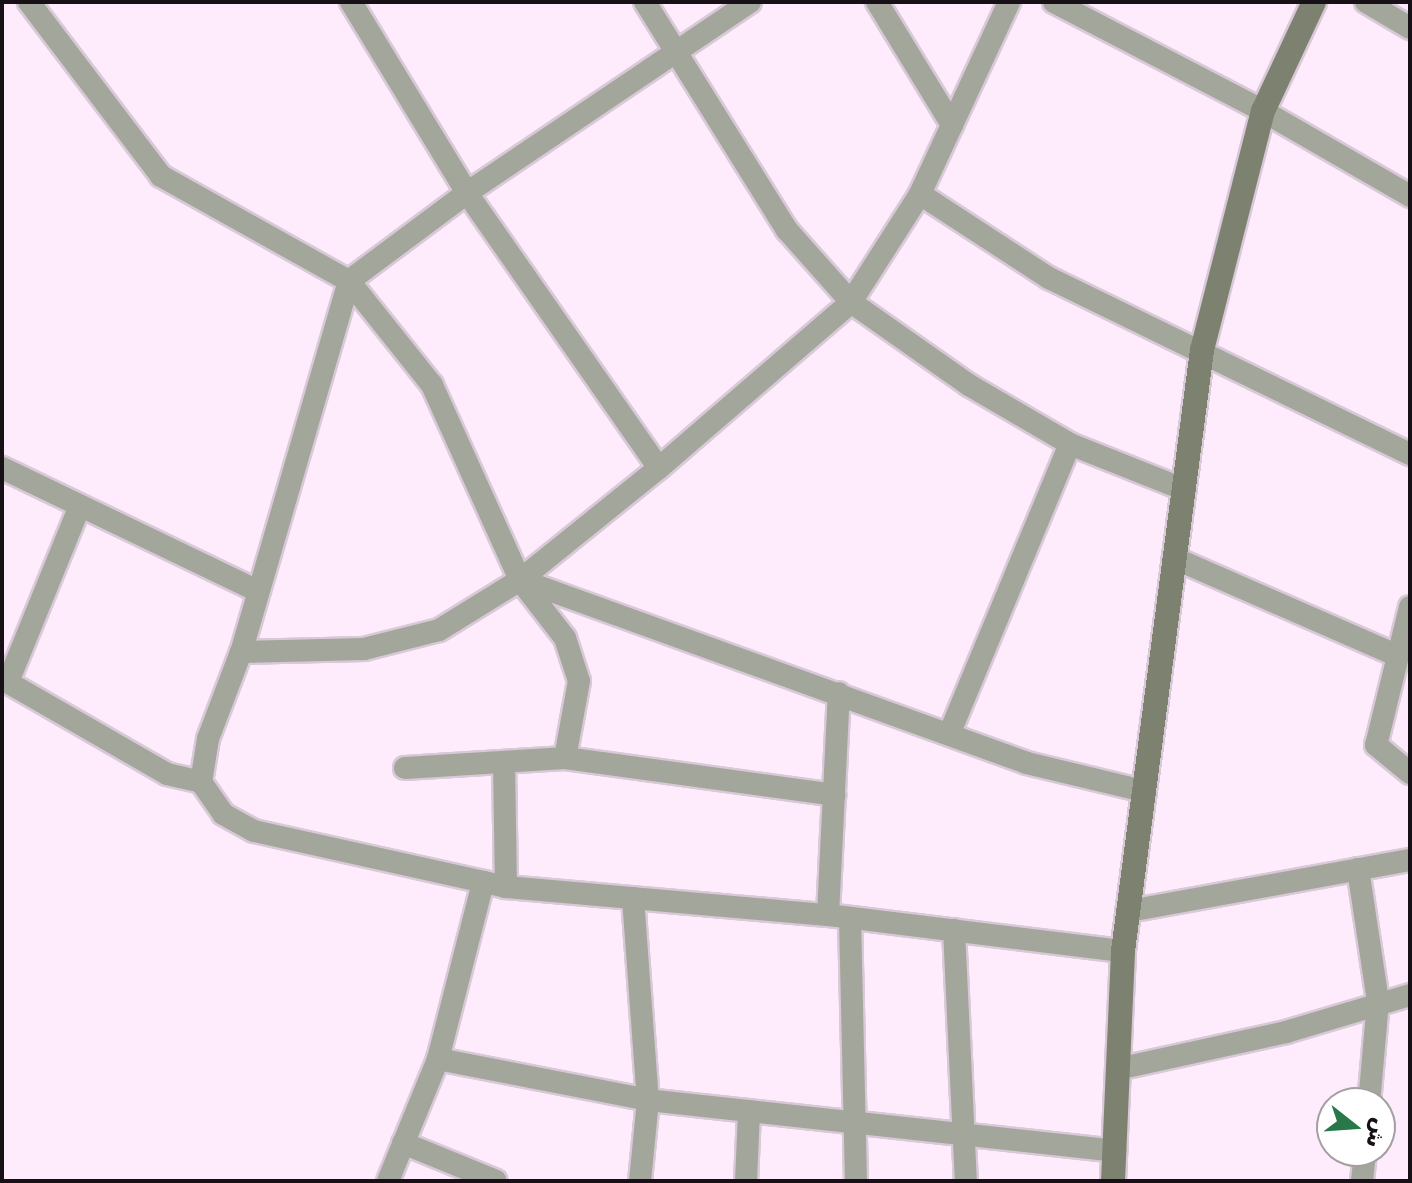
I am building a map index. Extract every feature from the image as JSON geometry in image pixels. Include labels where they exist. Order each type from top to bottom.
[{"type":"street","points":[[29,2],[161,176],[349,281],[432,385],[520,580],[565,638],[579,681],[565,758]]},
{"type":"street","points":[[351,2],[467,193],[659,468]]},
{"type":"street","points":[[645,2],[787,230],[851,302],[969,385],[1070,444],[1183,489]]},
{"type":"street","points":[[201,782],[208,739],[241,652],[349,281],[467,193],[750,2]]},
{"type":"street","points":[[877,2],[952,125]]},
{"type":"street","points":[[241,652],[364,649],[439,630],[520,580],[659,468],[851,302],[920,194],[1009,2]]},
{"type":"street","points":[[1054,2],[1263,111],[1410,196]]},
{"type":"street","points":[[1113,1181],[1123,951],[1202,350],[1263,111],[1314,2]]},
{"type":"street","points":[[1366,2],[1410,28]]},
{"type":"street","points":[[920,194],[1049,278],[1410,454]]},
{"type":"street","points":[[950,732],[1070,444]]},
{"type":"street","points":[[2,468],[258,591]]},
{"type":"street","points":[[80,506],[5,681],[167,774],[201,782],[223,814],[254,831],[506,887],[839,916],[1123,951]]},
{"type":"street","points":[[1174,558],[1398,656]]},
{"type":"street","points":[[520,580],[950,732],[1027,763],[1144,791]]},
{"type":"street","points":[[1410,607],[1376,745],[1410,773]]},
{"type":"street","points":[[839,693],[834,795],[839,916],[858,1123],[856,1181]]},
{"type":"street","points":[[405,768],[565,758],[834,795]]},
{"type":"street","points":[[504,762],[506,887]]},
{"type":"street","points":[[1129,911],[1410,860]]},
{"type":"street","points":[[1358,869],[1378,1001],[1370,1087]]},
{"type":"street","points":[[388,1181],[438,1059],[483,882]]},
{"type":"street","points":[[633,898],[648,1100],[640,1181]]},
{"type":"street","points":[[954,930],[967,1135],[966,1181]]},
{"type":"street","points":[[1118,1069],[1286,1032],[1378,1001],[1410,995]]},
{"type":"street","points":[[438,1059],[648,1100],[1115,1151]]},
{"type":"street","points":[[746,1181],[749,1111]]},
{"type":"street","points":[[403,1143],[496,1181]]}]
